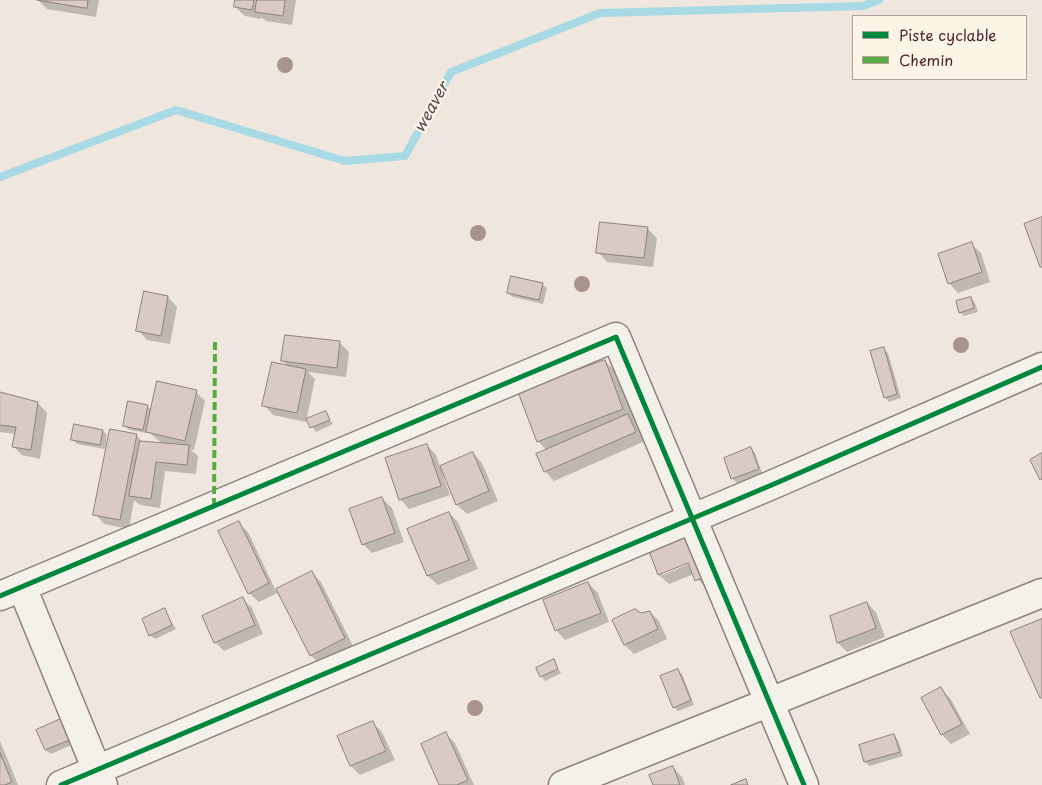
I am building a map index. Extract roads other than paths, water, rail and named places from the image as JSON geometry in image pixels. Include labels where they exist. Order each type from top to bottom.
[{"type":"street","points":[[100,778],[11,591],[616,337],[804,785]]},
{"type":"street","points":[[61,785],[100,778],[1042,367]]},
{"type":"street","points":[[563,785],[769,700],[1042,592]]},
{"type":"waterway","name":"weaver","points":[[0,177],[176,110],[345,161],[405,156],[451,72],[600,13],[863,6],[879,0]]}]
